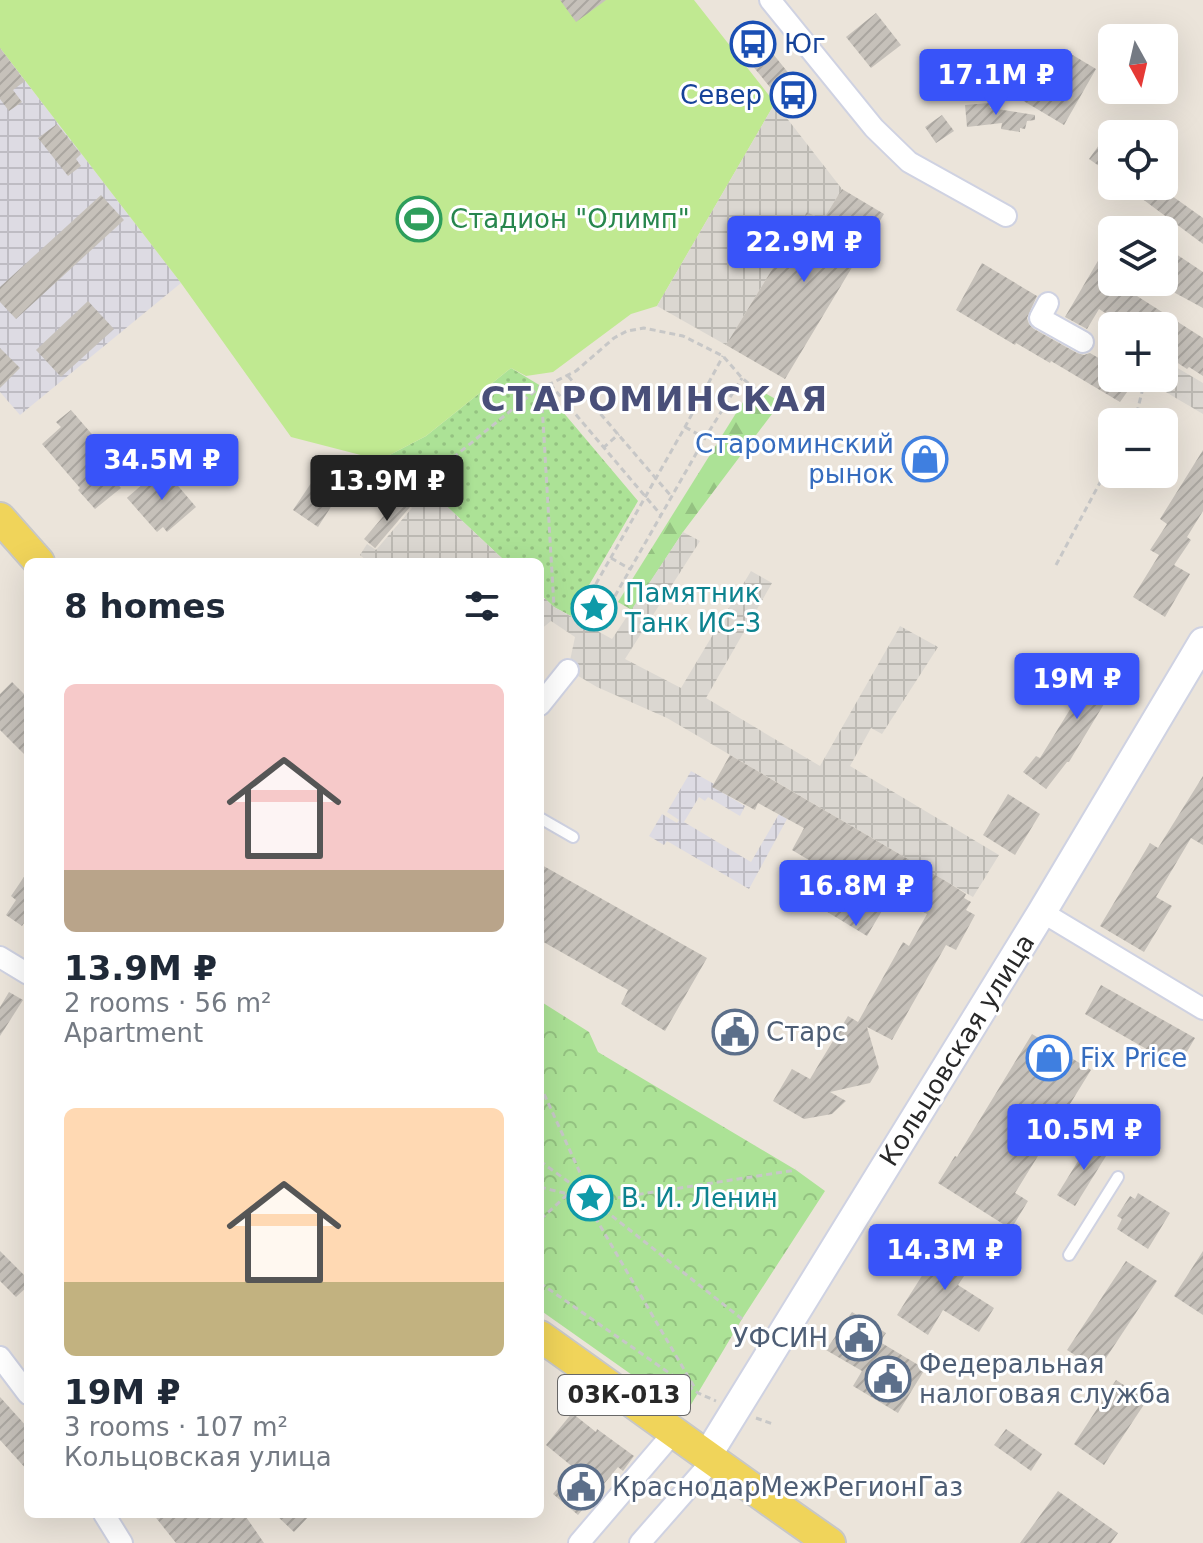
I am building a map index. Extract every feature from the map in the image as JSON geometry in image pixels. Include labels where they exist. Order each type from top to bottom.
[{"type":"main road","points":[[0,518],[35,558]]},
{"type":"main road","name":"Кольцовская улица","points":[[709,1458],[1203,642]]},
{"type":"main road","name":"03К-013","points":[[544,1339],[830,1543]]},
{"type":"street","points":[[770,0],[874,128],[909,162],[1010,210]]},
{"type":"street","points":[[1048,303],[1040,318],[1083,342]]},
{"type":"street","points":[[544,700],[568,670]]},
{"type":"street","points":[[1042,912],[1203,1009]]},
{"type":"street","points":[[0,957],[24,972]]},
{"type":"street","points":[[0,1357],[24,1389]]},
{"type":"street","points":[[579,1543],[674,1432]]},
{"type":"street","name":"Кольцовская улица","points":[[640,1543],[709,1458]]},
{"type":"street","points":[[106,1518],[122,1543]]},
{"type":"lane","points":[[544,820],[573,837]]},
{"type":"lane","points":[[1069,1255],[1118,1177]]},
{"type":"path","points":[[422,483],[541,386],[576,371],[614,338],[627,331],[644,328],[683,336],[723,356],[742,378],[767,398]]},
{"type":"path","points":[[576,619],[723,356]]},
{"type":"path","points":[[568,376],[671,496]]},
{"type":"path","points":[[595,631],[742,378]]},
{"type":"path","points":[[550,384],[661,515]]},
{"type":"path","points":[[541,386],[554,607]]},
{"type":"path","points":[[685,427],[705,438]]},
{"type":"path","points":[[603,448],[619,434]]},
{"type":"path","points":[[1056,565],[1098,486]]},
{"type":"path","points":[[611,558],[630,569]]},
{"type":"path","points":[[544,1094],[582,1177],[609,1199]]},
{"type":"path","points":[[544,1164],[574,1186]]},
{"type":"path","points":[[595,1216],[609,1199],[796,1170]]},
{"type":"path","points":[[544,1216],[582,1177]]},
{"type":"path","points":[[544,1188],[568,1194],[595,1216],[698,1393],[544,1286]]},
{"type":"path","points":[[602,1208],[742,1319]]},
{"type":"shaded area","points":[[0,48],[181,283],[20,415],[0,392]]},
{"type":"shaded area","points":[[775,103],[842,189],[823,220],[807,212],[726,345],[657,306]]},
{"type":"shaded area","points":[[1178,368],[1203,383],[1203,414],[1166,392],[1178,392]]},
{"type":"shaded area","points":[[422,483],[502,558],[363,558],[360,555],[367,544],[376,550],[412,508],[403,499]]},
{"type":"shaded area","points":[[683,532],[700,541],[625,659],[681,688],[751,571],[772,583],[706,698],[820,766],[900,626],[938,647],[882,734],[871,728],[850,766],[999,855],[973,897],[667,718],[597,687],[568,670],[575,637],[551,621],[544,627],[544,598],[554,607],[612,639]]},
{"type":"shaded area","points":[[691,771],[745,806],[740,816],[708,797],[705,801],[699,797],[684,822],[751,862],[779,814],[787,819],[749,889],[667,841],[664,845],[649,836],[662,814],[677,823],[679,820],[667,812]]},
{"type":"green space","name":"Стадион \"Олимп\"","points":[[0,0],[694,0],[775,103],[657,306],[631,314],[553,372],[526,376],[511,368],[426,436],[380,460],[291,437],[181,283],[0,48]]},
{"type":"green space","points":[[511,368],[541,386],[638,501],[571,616],[544,598],[544,558],[502,558],[414,472],[380,460],[426,436]]},
{"type":"green space","points":[[763,392],[781,402],[683,532],[632,610],[618,602],[748,394]]},
{"type":"green space","points":[[544,1004],[589,1032],[598,1052],[796,1170],[825,1191],[742,1319],[686,1413],[544,1313]]},
{"type":"building","points":[[560,0],[606,0],[576,22]]},
{"type":"building","points":[[876,13],[901,45],[871,68],[846,37]]},
{"type":"building","points":[[752,28],[811,101],[796,113],[751,64],[755,61],[737,38]]},
{"type":"building","points":[[0,48],[25,81],[13,90],[22,102],[9,111],[0,99]]},
{"type":"building","points":[[1071,54],[1096,69],[1064,125],[1005,90],[1046,96]]},
{"type":"building","points":[[989,103],[990,108],[1035,115],[1035,120],[1027,121],[1025,129],[1020,128],[1020,132],[1001,129],[1002,123],[967,127],[965,105]]},
{"type":"building","points":[[942,115],[954,131],[936,143],[925,127]]},
{"type":"building","points":[[57,124],[81,154],[76,159],[81,166],[68,176],[38,138]]},
{"type":"building","points":[[1098,146],[1098,165],[1089,159]]},
{"type":"building","points":[[842,189],[884,214],[785,379],[726,345],[807,212],[823,220]]},
{"type":"building","points":[[101,195],[124,220],[16,319],[0,302],[0,287]]},
{"type":"building","points":[[1144,200],[1178,200],[1203,218],[1203,244],[1178,225],[1178,216],[1165,216]]},
{"type":"building","points":[[1178,255],[1203,272],[1203,308],[1178,295]]},
{"type":"building","points":[[1098,261],[1098,296],[1137,296],[1162,312],[1104,312],[1099,309],[1087,329],[1065,317]]},
{"type":"building","points":[[982,263],[1037,296],[1027,318],[1034,329],[1077,353],[1090,353],[1098,358],[1098,389],[1051,361],[1015,345],[956,310]]},
{"type":"building","points":[[88,301],[114,329],[61,377],[36,350]]},
{"type":"building","points":[[1178,322],[1203,338],[1203,376],[1189,367],[1187,369],[1178,363]]},
{"type":"building","points":[[0,348],[20,368],[0,388]]},
{"type":"building","points":[[1103,392],[1127,392],[1120,402]]},
{"type":"building","points":[[71,410],[97,440],[87,449],[121,488],[95,509],[42,444],[61,427],[56,422]]},
{"type":"building","points":[[1203,450],[1203,511],[1187,537],[1191,540],[1174,565],[1190,574],[1165,617],[1133,597],[1159,555],[1150,550],[1167,524],[1160,519]]},
{"type":"building","points":[[326,461],[350,477],[318,527],[293,510]]},
{"type":"building","points":[[162,467],[196,507],[167,532],[163,527],[157,532],[127,498]]},
{"type":"building","points":[[399,498],[410,507],[375,548],[364,539]]},
{"type":"building","points":[[1102,654],[1128,670],[1069,762],[1046,789],[1023,772],[1036,756],[1040,758]]},
{"type":"building","points":[[12,682],[24,694],[24,754],[0,730],[0,694]]},
{"type":"building","points":[[730,755],[966,894],[964,898],[971,902],[966,910],[975,915],[956,950],[946,945],[892,1040],[867,1027],[879,1068],[870,1083],[830,1092],[846,1101],[832,1114],[804,1119],[773,1101],[792,1069],[810,1079],[848,1016],[858,1022],[903,942],[909,946],[927,914],[892,894],[867,936],[801,896],[819,866],[792,850],[804,828],[758,803],[755,810],[712,787]]},
{"type":"building","points":[[1203,776],[1203,845],[1191,838],[1156,897],[1172,906],[1144,952],[1100,926],[1150,843],[1158,848]]},
{"type":"building","points":[[1008,794],[1040,814],[1015,855],[983,835]]},
{"type":"building","points":[[544,866],[707,958],[665,1031],[621,1004],[628,990],[544,942]]},
{"type":"building","points":[[24,877],[22,926],[6,915],[16,900],[11,896]]},
{"type":"building","points":[[1101,985],[1195,1038],[1178,1067],[1085,1014]]},
{"type":"building","points":[[9,992],[23,1000],[0,1036],[0,1007]]},
{"type":"building","points":[[1032,1034],[1091,1070],[1015,1193],[1028,1201],[1011,1229],[938,1183]]},
{"type":"building","points":[[1093,1137],[1111,1148],[1075,1206],[1057,1195]]},
{"type":"building","points":[[1138,1193],[1170,1213],[1148,1249],[1117,1229],[1122,1219],[1117,1216],[1130,1196],[1135,1199]]},
{"type":"building","points":[[946,1238],[977,1257],[958,1285],[994,1308],[979,1332],[943,1310],[928,1335],[897,1315]]},
{"type":"building","points":[[0,1251],[24,1275],[24,1290],[16,1297],[0,1281]]},
{"type":"building","points":[[1203,1251],[1203,1315],[1174,1296]]},
{"type":"building","points":[[1126,1261],[1157,1281],[1098,1370],[1067,1350]]},
{"type":"building","points":[[852,1312],[886,1333],[880,1342],[925,1369],[898,1413],[853,1386],[862,1371],[826,1350]]},
{"type":"building","points":[[1116,1380],[1147,1400],[1104,1465],[1074,1444]]},
{"type":"building","points":[[0,1397],[24,1424],[24,1467],[0,1440]]},
{"type":"building","points":[[572,1413],[634,1456],[623,1471],[618,1467],[578,1515],[553,1494],[574,1468],[546,1445]]},
{"type":"building","points":[[1006,1429],[1042,1454],[1031,1471],[994,1445]]},
{"type":"building","points":[[1058,1491],[1118,1533],[1111,1543],[1020,1543]]},
{"type":"building","points":[[156,1518],[247,1518],[264,1543],[176,1543]]},
{"type":"building","points":[[279,1518],[307,1518],[294,1532]]},
{"type":"place","name":"Юг","points":[[753,44]]},
{"type":"place","name":"Север","points":[[793,95]]},
{"type":"place","name":"Стадион \"Олимп\"","points":[[419,219]]},
{"type":"place","name":"Староминский рынок","points":[[925,459]]},
{"type":"place","name":"Памятник Танк ИС-3","points":[[594,608]]},
{"type":"place","name":"Старс","points":[[735,1032]]},
{"type":"place","name":"Fix Price","points":[[1049,1058]]},
{"type":"place","name":"В. И. Ленин","points":[[590,1198]]},
{"type":"place","name":"УФСИН","points":[[859,1338]]},
{"type":"place","name":"Федеральная налоговая служба","points":[[888,1379]]},
{"type":"place","name":"КраснодарМежРегионГаз","points":[[581,1487]]},
{"type":"district","name":"СТАРОМИНСКАЯ","points":[[655,399]]}]
